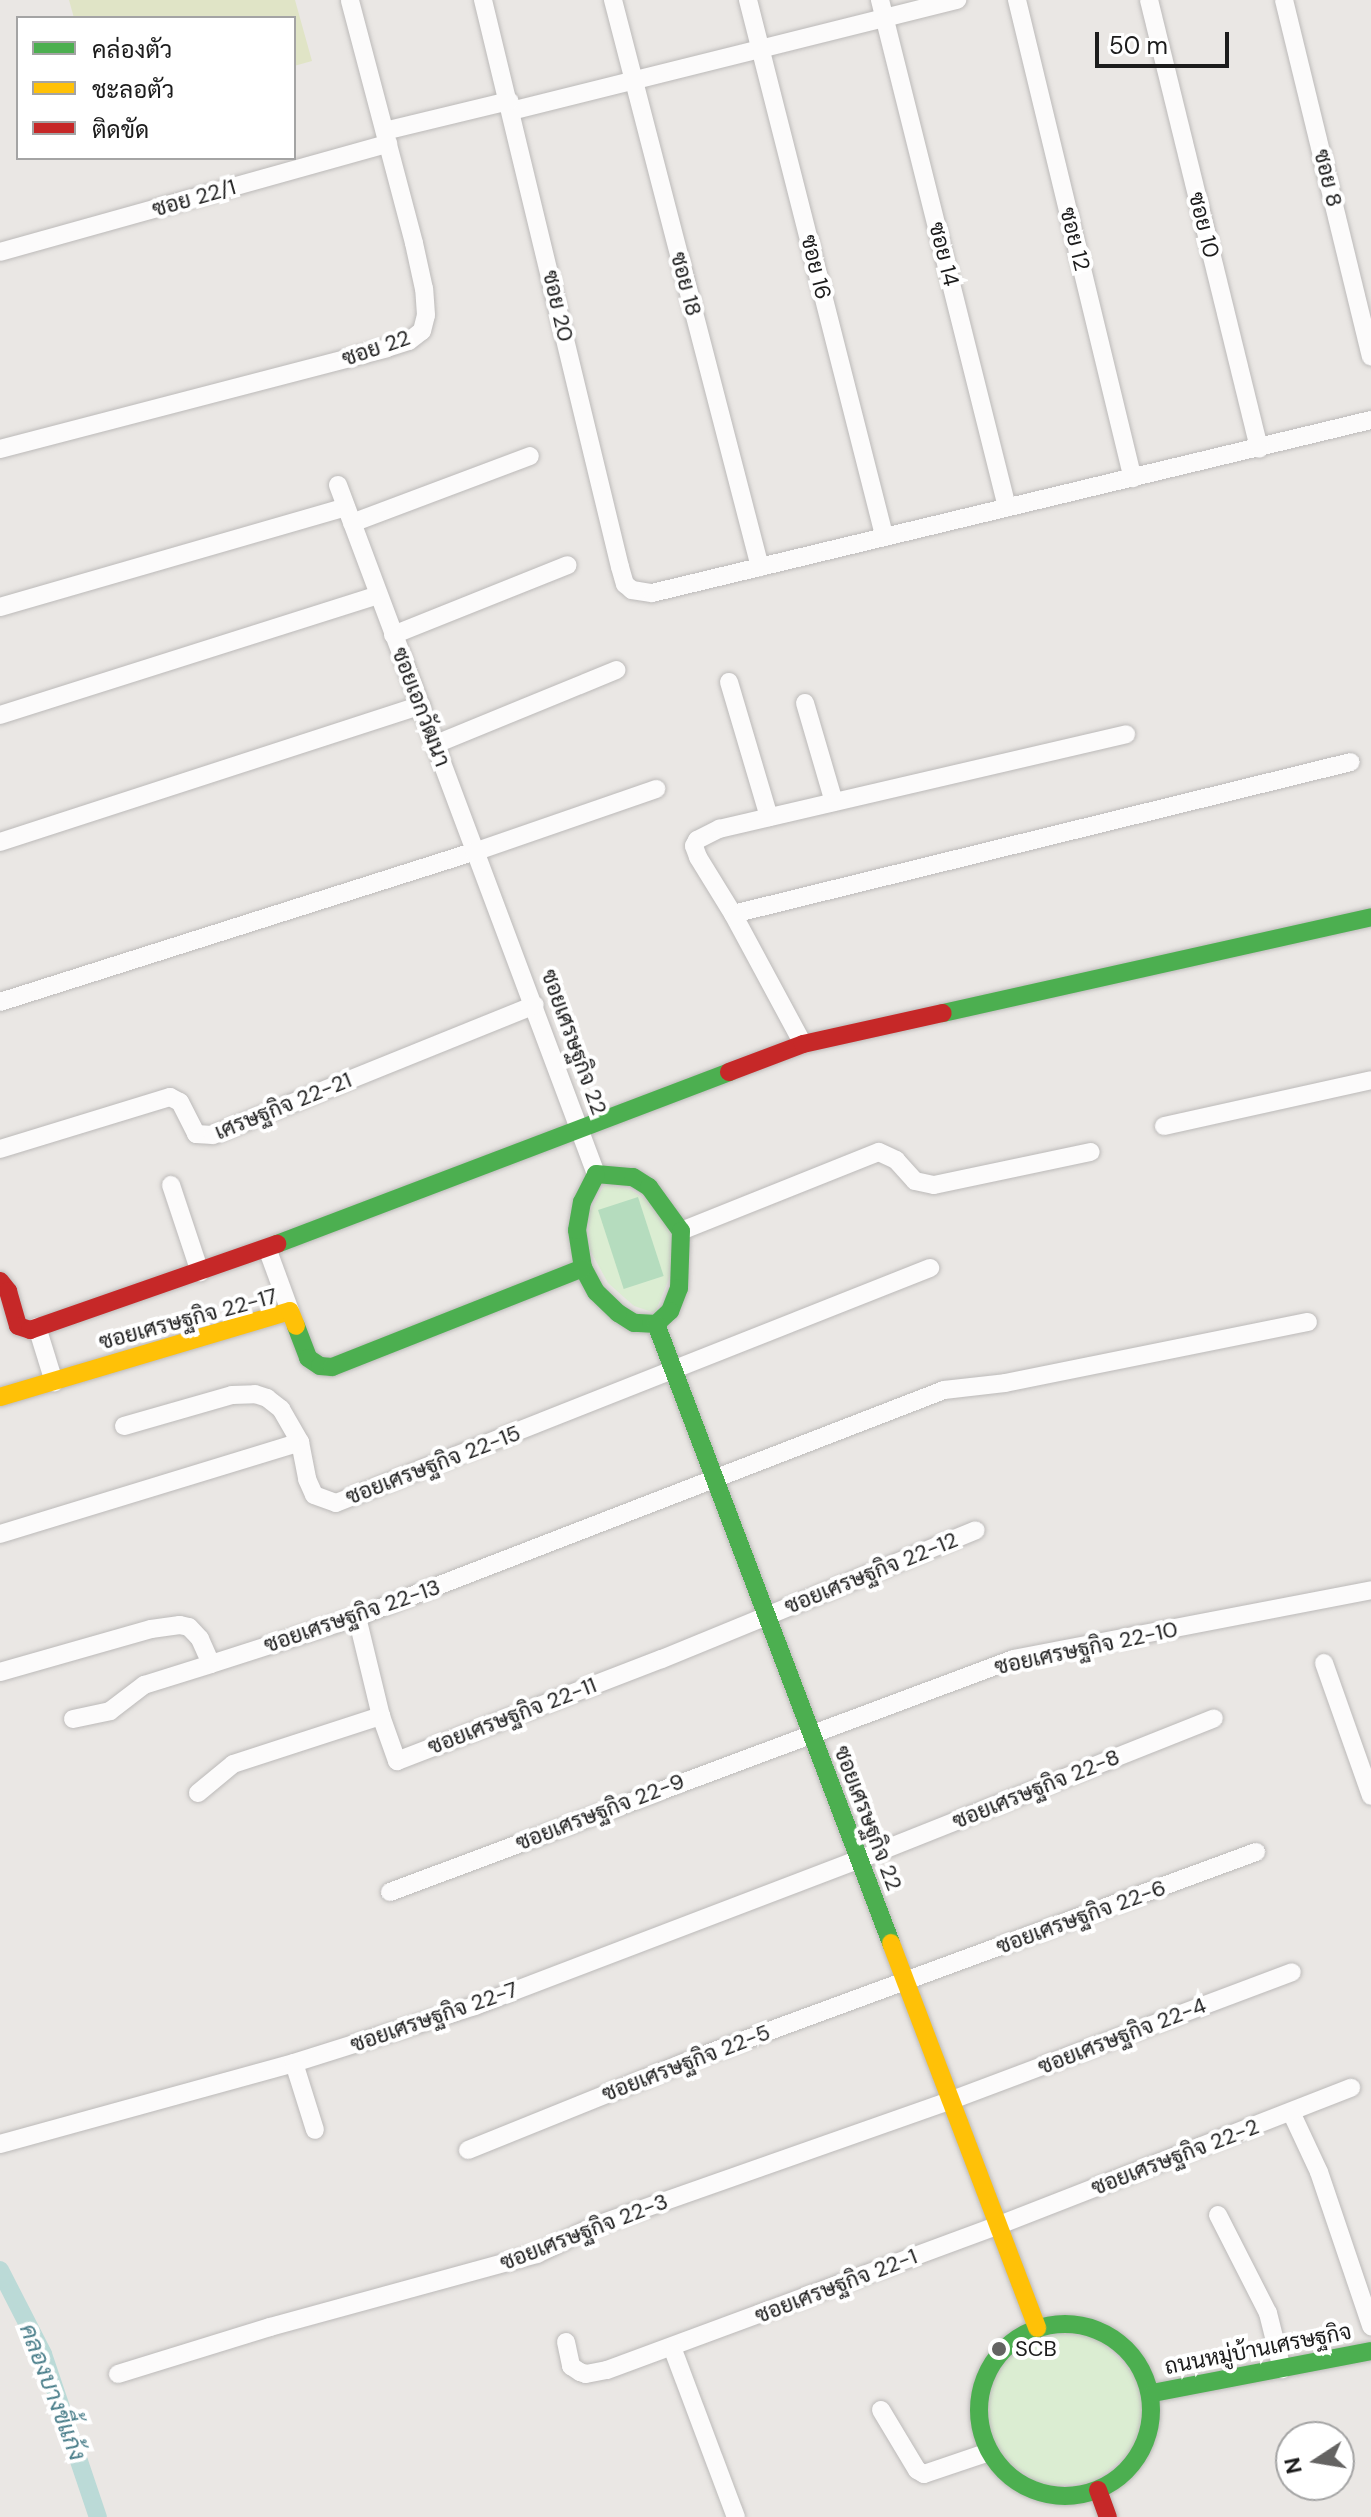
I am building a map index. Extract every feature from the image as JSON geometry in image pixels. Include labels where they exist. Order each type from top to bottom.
[{"type":"street","name":"ซอย 22","points":[[0,449],[387,348],[409,341],[422,331],[426,315],[424,289],[350,0]]},
{"type":"street","name":"ซอย 20","points":[[483,0],[625,584],[632,590],[652,593],[760,567]]},
{"type":"street","name":"ซอย 18","points":[[613,0],[760,567]]},
{"type":"street","name":"ซอย 16","points":[[748,0],[884,535]]},
{"type":"street","name":"ซอย 22/1","points":[[0,252],[386,138],[760,47],[882,8],[957,0]]},
{"type":"street","name":"ซอย 12","points":[[1017,0],[1133,478]]},
{"type":"street","name":"ซอย 10","points":[[1149,0],[1259,449]]},
{"type":"street","name":"ซอย 8","points":[[1284,0],[1371,357]]},
{"type":"street","name":"ซอย 14","points":[[882,8],[1007,507]]},
{"type":"street","points":[[760,567],[1371,420]]},
{"type":"street","points":[[0,607],[349,515],[530,456]]},
{"type":"street","name":"ซอยเอกวัฒนา","points":[[338,485],[505,928]]},
{"type":"street","points":[[393,635],[568,565]]},
{"type":"street","points":[[0,715],[378,595]]},
{"type":"street","points":[[436,744],[616,670]]},
{"type":"street","points":[[729,682],[769,817]]},
{"type":"street","points":[[805,703],[834,802]]},
{"type":"street","points":[[0,842],[421,705]]},
{"type":"street","points":[[803,1044],[694,846],[705,833],[1126,734]]},
{"type":"street","points":[[733,914],[1351,762]]},
{"type":"street","points":[[0,1002],[474,852],[656,789]]},
{"type":"street","points":[[0,1281],[8,1291],[18,1326],[30,1330],[267,1248],[803,1044],[1371,917]]},
{"type":"street","name":"ซอยเศรษฐกิจ 22","points":[[505,928],[596,1174]]},
{"type":"street","name":"เศรษฐกิจ 22-21","points":[[0,1149],[170,1097],[180,1102],[196,1134],[213,1135],[535,1005]]},
{"type":"street","points":[[1164,1126],[1371,1080]]},
{"type":"street","points":[[681,1231],[879,1152],[896,1160],[915,1181],[934,1185],[1091,1152]]},
{"type":"street","points":[[596,1174],[633,1177],[641,1182],[663,1202],[681,1231],[679,1288],[670,1311],[656,1324],[634,1323],[618,1313],[596,1292],[583,1268],[577,1230],[582,1202],[596,1174]]},
{"type":"street","points":[[171,1185],[200,1272]]},
{"type":"street","points":[[267,1248],[290,1311]]},
{"type":"street","name":"ซอยเศรษฐกิจ 22-17","points":[[0,1397],[290,1311],[308,1358],[320,1366],[332,1367],[583,1268]]},
{"type":"street","points":[[672,1369],[930,1268]]},
{"type":"street","name":"ซอยเศรษฐกิจ 22-13","points":[[73,1719],[110,1711],[144,1685],[357,1617],[944,1390],[1076,1369],[1308,1322]]},
{"type":"street","name":"ซอยเศรษฐกิจ 22","points":[[656,1324],[1037,2328]]},
{"type":"street","points":[[37,1327],[54,1382]]},
{"type":"street","name":"ซอยเศรษฐกิจ 22-15","points":[[300,1442],[307,1479],[314,1495],[336,1503],[672,1369]]},
{"type":"street","points":[[0,1534],[300,1442],[281,1409],[267,1398],[255,1394],[232,1395],[124,1426]]},
{"type":"street","name":"ซอยเศรษฐกิจ 22-12","points":[[765,1615],[976,1530]]},
{"type":"street","name":"ซอยเศรษฐกิจ 22-10","points":[[810,1733],[1014,1659],[1371,1590]]},
{"type":"street","name":"ซอยเศรษฐกิจ 22-11","points":[[357,1617],[381,1716],[397,1761],[662,1659],[765,1615]]},
{"type":"street","points":[[0,1672],[169,1626],[189,1627],[200,1639],[211,1664]]},
{"type":"street","points":[[1324,1663],[1371,1796]]},
{"type":"street","points":[[198,1793],[233,1764],[381,1716]]},
{"type":"street","name":"ซอยเศรษฐกิจ 22-8","points":[[858,1860],[1214,1718]]},
{"type":"street","name":"ซอยเศรษฐกิจ 22-9","points":[[390,1892],[810,1733]]},
{"type":"street","name":"ซอยเศรษฐกิจ 22-6","points":[[905,1981],[1256,1852]]},
{"type":"street","name":"ซอยเศรษฐกิจ 22-7","points":[[0,2144],[294,2063],[475,2006],[858,1860]]},
{"type":"street","name":"ซอยเศรษฐกิจ 22-4","points":[[952,2100],[1292,1972]]},
{"type":"street","name":"ซอยเศรษฐกิจ 22-5","points":[[468,2150],[693,2059],[905,1981]]},
{"type":"street","points":[[294,2063],[315,2130]]},
{"type":"street","name":"ซอยเศรษฐกิจ 22-2","points":[[999,2225],[1351,2088]]},
{"type":"street","name":"ซอยเศรษฐกิจ 22-3","points":[[118,2374],[270,2327],[537,2254],[597,2225],[952,2100]]},
{"type":"street","points":[[1291,2112],[1319,2172],[1371,2326]]},
{"type":"street","points":[[1218,2215],[1268,2313],[1282,2369]]},
{"type":"street","name":"ซอยเศรษฐกิจ 22-1","points":[[566,2342],[571,2366],[586,2374],[672,2347],[999,2225]]},
{"type":"street","name":"ถนนหมู่บ้านเศรษฐกิจ","points":[[1063,2323],[1092,2327],[1118,2341],[1138,2363],[1153,2393],[1149,2432],[1129,2469],[1098,2490],[1065,2497],[1035,2492],[1009,2476],[989,2452],[979,2424],[982,2382],[1009,2343],[1037,2328],[1063,2323]]},
{"type":"street","points":[[672,2347],[736,2517]]},
{"type":"street","name":"ถนนหมู่บ้านเศรษฐกิจ","points":[[1153,2393],[1371,2351]]},
{"type":"street","points":[[881,2410],[917,2470],[924,2474],[989,2452]]},
{"type":"street","points":[[1098,2490],[1108,2517]]},
{"type":"green space","points":[[69,0],[295,0],[312,61],[296,65],[296,16],[73,16]]},
{"type":"green space","points":[[605,1184],[631,1190],[657,1207],[671,1230],[675,1264],[655,1313],[634,1306],[608,1283],[590,1250],[588,1214]]},
{"type":"green space","points":[[638,1197],[664,1276],[624,1289],[598,1210]]},
{"type":"green space","points":[[1043,2332],[1096,2337],[1134,2374],[1142,2400],[1140,2427],[1131,2451],[1093,2483],[1043,2486],[1002,2459],[984,2412],[999,2363]]},
{"type":"waterway","name":"คลองบางขี้แก้ง","points":[[0,2270],[43,2354],[98,2517]]},
{"type":"traffic: fast","points":[[943,1013],[1371,917]]},
{"type":"traffic: fast","points":[[277,1244],[729,1072]]},
{"type":"traffic: fast","points":[[596,1174],[633,1177],[649,1187],[681,1231],[679,1288],[670,1311],[656,1324],[634,1323],[618,1313],[596,1292],[583,1268],[577,1230],[582,1202],[596,1174]]},
{"type":"traffic: fast","points":[[296,1326],[308,1358],[320,1366],[332,1367],[583,1268]]},
{"type":"traffic: fast","points":[[656,1324],[891,1943]]},
{"type":"traffic: fast","points":[[1065,2324],[1098,2331],[1126,2349],[1144,2377],[1151,2410],[1144,2443],[1126,2471],[1098,2489],[1065,2496],[1032,2489],[1004,2471],[986,2443],[979,2410],[986,2377],[1004,2349],[1032,2331],[1065,2324]]},
{"type":"traffic: fast","points":[[1153,2393],[1371,2351]]},
{"type":"traffic: slow","points":[[0,1397],[290,1311],[296,1326]]},
{"type":"traffic: slow","points":[[891,1943],[1037,2328]]},
{"type":"traffic: jam","points":[[729,1072],[803,1044],[943,1013]]},
{"type":"traffic: jam","points":[[0,1281],[8,1291],[18,1326],[30,1330],[277,1244]]},
{"type":"traffic: jam","points":[[1098,2490],[1108,2517]]},
{"type":"place","name":"SCB","points":[[999,2349]]}]
